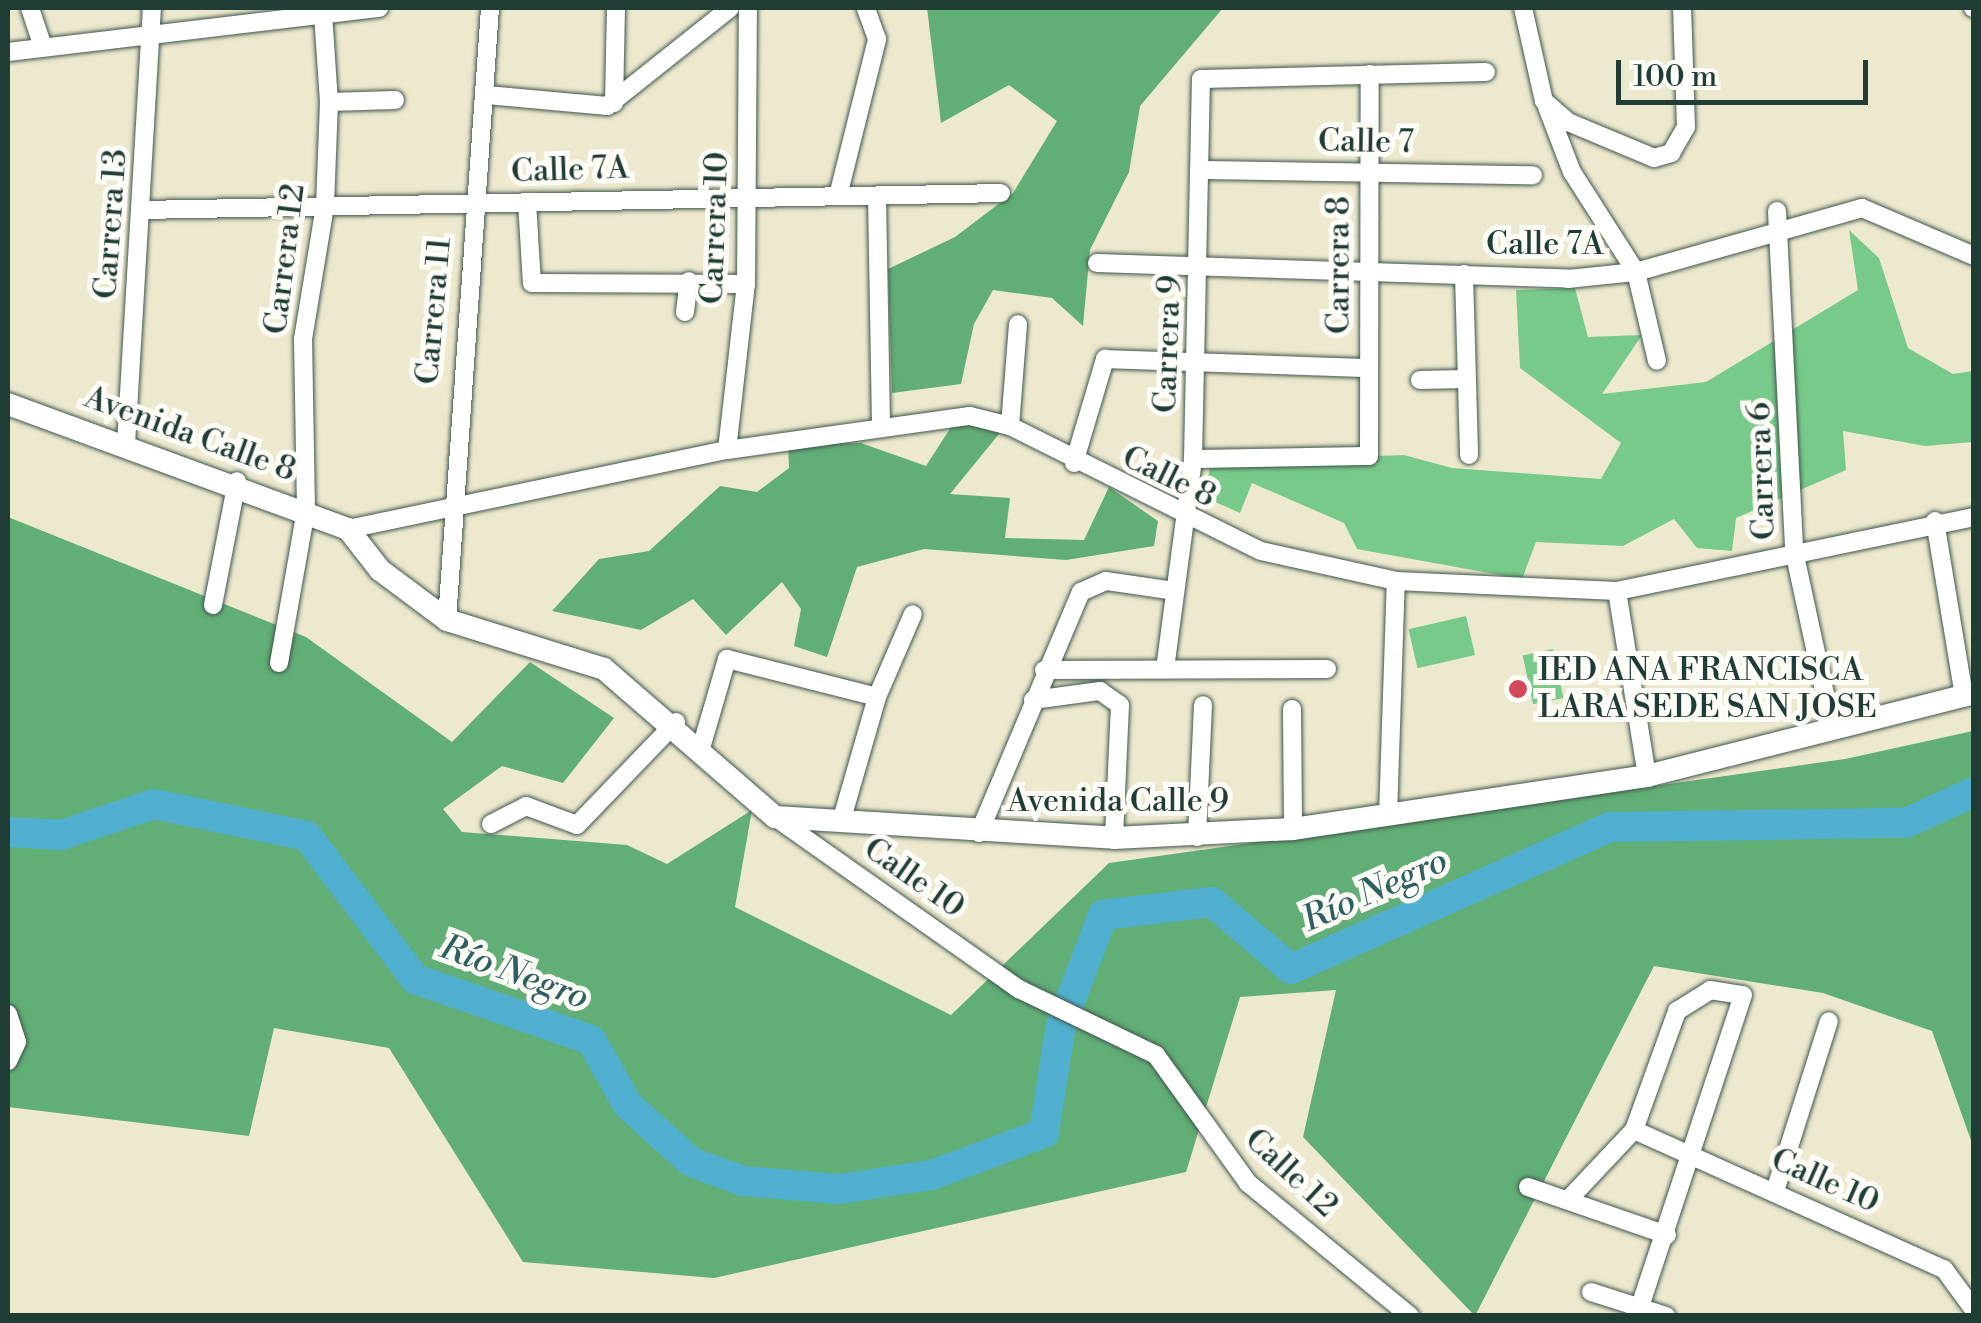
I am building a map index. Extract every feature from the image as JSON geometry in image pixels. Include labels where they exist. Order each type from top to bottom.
[{"type":"street","points":[[30,8],[43,48]]},
{"type":"street","name":"Carrera 13","points":[[126,444],[156,40],[152,8]]},
{"type":"street","points":[[8,52],[156,40],[379,8]]},
{"type":"street","name":"Carrera 11","points":[[447,620],[449,502],[473,203],[488,95],[490,8]]},
{"type":"street","points":[[614,103],[616,8]]},
{"type":"street","points":[[488,95],[584,108],[614,103],[730,8]]},
{"type":"street","name":"Carrera 10","points":[[727,450],[746,284],[748,8]]},
{"type":"street","points":[[838,196],[877,39],[866,8]]},
{"type":"street","points":[[1523,8],[1544,101],[1572,172],[1636,272],[1658,361]]},
{"type":"street","points":[[1544,101],[1568,122],[1654,158],[1671,153],[1686,127],[1682,8]]},
{"type":"street","name":"Carrera 12","points":[[279,663],[306,510],[303,340],[325,206],[329,102],[323,15]]},
{"type":"street","points":[[1370,74],[1486,72]]},
{"type":"street","name":"Carrera 9","points":[[1164,670],[1168,590],[1193,460],[1201,263],[1200,79],[1370,74]]},
{"type":"street","name":"Carrera 8","points":[[1193,460],[1369,456],[1370,74]]},
{"type":"street","points":[[329,102],[395,100]]},
{"type":"street","name":"Calle 7","points":[[1199,170],[1533,175]]},
{"type":"street","name":"Calle 7A","points":[[141,210],[748,194],[1001,193]]},
{"type":"street","points":[[877,196],[881,423]]},
{"type":"street","points":[[528,202],[532,283],[689,280],[746,284]]},
{"type":"street","name":"Calle 7A","points":[[1098,263],[1369,268],[1464,274],[1636,272],[1862,208],[1974,256]]},
{"type":"street","name":"Carrera 6","points":[[1777,210],[1773,236],[1786,310],[1794,551],[1832,727]]},
{"type":"street","points":[[1464,274],[1468,456]]},
{"type":"street","points":[[686,312],[689,280]]},
{"type":"street","points":[[1010,426],[1018,324]]},
{"type":"street","points":[[1074,464],[1105,359],[1369,368]]},
{"type":"street","points":[[1420,380],[1465,379]]},
{"type":"street","name":"Avenida Calle 8","points":[[8,404],[237,481],[348,529]]},
{"type":"street","name":"Calle 8","points":[[348,529],[449,502],[727,450],[881,423],[970,416],[1010,426],[1074,464],[1179,517],[1261,551],[1396,580],[1618,591],[1935,521],[1974,518]]},
{"type":"street","points":[[213,605],[237,481]]},
{"type":"street","points":[[1935,521],[1968,694]]},
{"type":"street","points":[[348,529],[380,570],[447,620],[584,660],[676,722],[775,816]]},
{"type":"street","points":[[1388,816],[1396,580]]},
{"type":"street","points":[[978,833],[1044,670],[1094,583],[1168,590]]},
{"type":"street","points":[[1618,591],[1647,776]]},
{"type":"street","points":[[841,822],[877,696],[914,614]]},
{"type":"street","points":[[701,748],[727,660],[877,696]]},
{"type":"street","points":[[1044,670],[1327,669]]},
{"type":"street","points":[[1033,700],[1100,691],[1120,705],[1114,838]]},
{"type":"street","name":"Avenida Calle 9","points":[[775,816],[978,833],[1114,838],[1197,837],[1293,829],[1647,776],[1968,694]]},
{"type":"street","points":[[1197,837],[1203,705]]},
{"type":"street","points":[[1292,709],[1293,829]]},
{"type":"street","points":[[491,824],[526,806],[576,825],[676,722]]},
{"type":"street","name":"Calle 10","points":[[775,816],[1018,989],[1098,1031]]},
{"type":"street","points":[[1568,1200],[1634,1130],[1677,1010],[1710,990],[1743,995],[1688,1156],[1668,1235],[1641,1304]]},
{"type":"street","points":[[8,1014],[17,1042],[8,1061]]},
{"type":"street","points":[[1775,1191],[1830,1021]]},
{"type":"street","name":"Calle 12","points":[[1098,1031],[1156,1055],[1248,1184],[1410,1316]]},
{"type":"street","name":"Calle 10","points":[[1634,1130],[1964,1280],[1974,1310]]},
{"type":"street","points":[[1528,1187],[1668,1235]]},
{"type":"street","points":[[1591,1292],[1641,1304],[1666,1316]]},
{"type":"green space","points":[[927,8],[1223,8],[1140,106],[1129,172],[1090,250],[1083,326],[1052,298],[993,290],[974,324],[961,384],[892,393],[888,269],[955,237],[1013,193],[1057,121],[1009,85],[941,123]]},
{"type":"green space","points":[[1849,230],[1879,258],[1908,348],[1953,374],[1973,371],[1973,442],[1925,446],[1843,431],[1846,470],[1736,518],[1732,551],[1697,548],[1674,519],[1623,546],[1536,542],[1522,579],[1357,549],[1344,523],[1252,483],[1240,513],[1204,497],[1211,462],[1404,455],[1452,468],[1601,479],[1621,443],[1520,368],[1516,290],[1575,288],[1588,337],[1642,335],[1602,394],[1706,382],[1858,290]]},
{"type":"green space","points":[[953,424],[1003,429],[950,494],[1010,498],[1005,538],[1084,540],[1109,487],[1158,521],[1154,546],[1066,560],[924,549],[857,567],[827,657],[794,646],[801,609],[782,582],[726,635],[693,599],[641,630],[552,611],[599,559],[649,551],[720,486],[757,492],[789,468],[788,444],[861,443],[926,466]]},
{"type":"green space","points":[[8,517],[306,637],[452,742],[530,662],[614,718],[563,783],[502,766],[443,809],[462,832],[627,845],[667,864],[752,810],[735,907],[951,1015],[1109,863],[1845,759],[1973,731],[1973,1146],[1932,1031],[1823,993],[1654,966],[1475,1316],[1303,1137],[1336,990],[1240,997],[1186,1172],[714,1278],[523,1262],[389,1048],[274,1028],[249,1136],[8,1107]]},
{"type":"green space","points":[[1466,616],[1475,655],[1418,668],[1409,629]]},
{"type":"green space","points":[[1553,649],[1563,698],[1533,704],[1523,655]]},
{"type":"waterway","name":"Río Negro","points":[[8,832],[61,835],[154,804],[307,836],[415,979],[591,1040],[628,1105],[691,1162],[743,1181],[839,1189],[932,1175],[1044,1133],[1061,1025],[1103,915],[1212,902],[1291,969],[1610,827],[1906,823],[1974,792]]},
{"type":"place","name":"IED ANA FRANCISCA LARA SEDE SAN JOSE","points":[[1518,689]]}]
